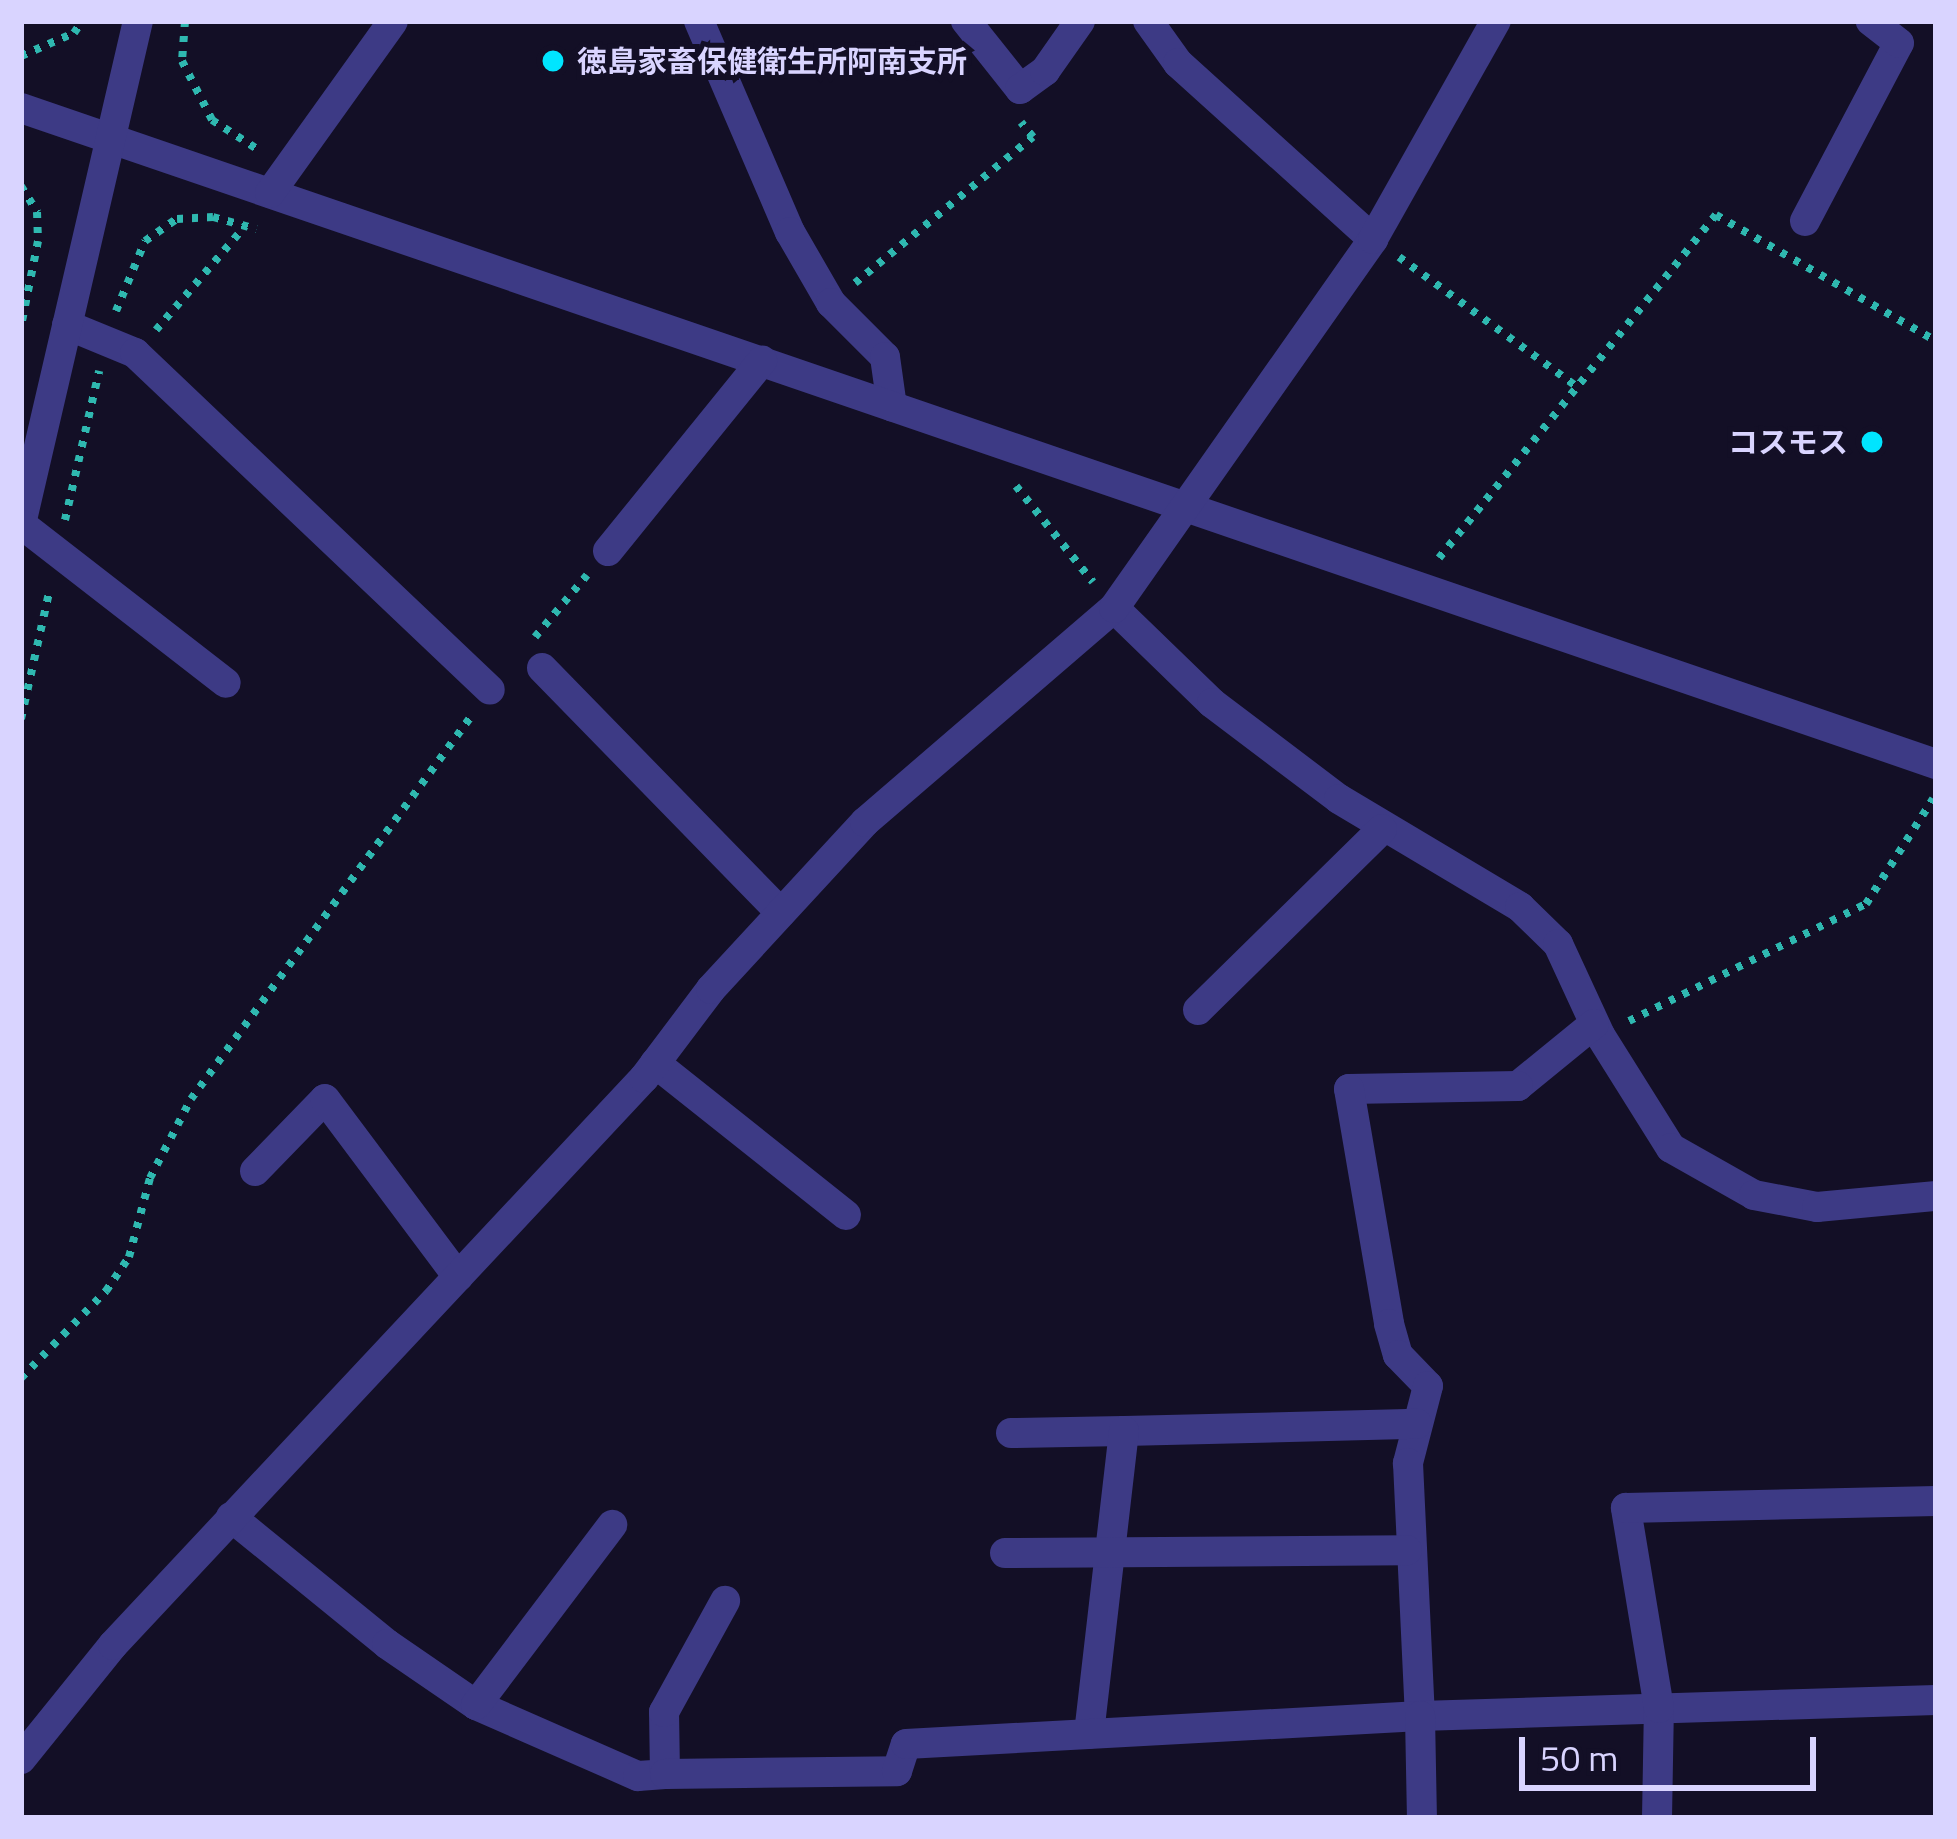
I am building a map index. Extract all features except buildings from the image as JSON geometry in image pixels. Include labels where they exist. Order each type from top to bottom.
[{"type":"street","points":[[138,21],[21,524],[226,683]]},
{"type":"street","points":[[270,193],[393,21]]},
{"type":"street","points":[[699,21],[790,232],[831,303],[885,357],[892,407]]},
{"type":"street","points":[[966,21],[1020,89],[1046,71],[1080,21]]},
{"type":"street","points":[[1148,21],[1178,63],[1373,239]]},
{"type":"street","points":[[21,1760],[231,1516],[655,1063],[865,822],[1114,608],[1373,239],[1496,21]]},
{"type":"street","points":[[1804,221],[1899,44],[1871,21]]},
{"type":"street","points":[[21,108],[1936,764]]},
{"type":"street","points":[[68,325],[135,353],[490,690]]},
{"type":"street","points":[[608,551],[738,400],[762,361]]},
{"type":"street","points":[[1114,608],[1212,703],[1382,829],[1520,907],[1558,944],[1597,1030],[1670,1148],[1754,1195],[1817,1207],[1936,1196]]},
{"type":"street","points":[[542,668],[781,913]]},
{"type":"street","points":[[1198,1010],[1382,829]]},
{"type":"street","points":[[1422,1818],[1420,1716],[1407,1550],[1417,1424],[1428,1387],[1398,1355],[1389,1324],[1348,1089],[1518,1086],[1597,1030]]},
{"type":"street","points":[[655,1063],[846,1215]]},
{"type":"street","points":[[255,1172],[325,1099],[458,1277]]},
{"type":"street","points":[[1011,1433],[1417,1424]]},
{"type":"street","points":[[1089,1733],[1114,1552],[1124,1431]]},
{"type":"street","points":[[1657,1818],[1659,1708],[1626,1508],[1936,1501]]},
{"type":"street","points":[[231,1516],[387,1644],[476,1705],[616,1769],[665,1774],[897,1771],[906,1744],[1420,1716],[1936,1700]]},
{"type":"street","points":[[476,1705],[613,1525]]},
{"type":"street","points":[[1005,1553],[1407,1550]]},
{"type":"street","points":[[665,1774],[664,1712],[725,1601]]},
{"type":"path","points":[[21,56],[74,33],[82,21]]},
{"type":"path","points":[[182,62],[184,21]]},
{"type":"path","points":[[831,303],[1033,136],[1005,103],[1020,89]]},
{"type":"path","points":[[21,187],[37,212],[38,241],[21,326]]},
{"type":"path","points":[[1438,558],[1717,215],[1936,341]]},
{"type":"path","points":[[21,719],[92,398],[108,338],[145,242],[177,219],[266,232]]},
{"type":"path","points":[[92,398],[244,226]]},
{"type":"path","points":[[1373,239],[1577,387]]},
{"type":"path","points":[[972,435],[1114,608]]},
{"type":"path","points":[[21,1378],[106,1291],[129,1257],[150,1178],[191,1099],[490,690],[608,551]]},
{"type":"path","points":[[1597,1030],[1865,904],[1934,799]]},
{"type":"place","name":"徳島家畜保健衛生所阿南支所","points":[[553,61]]},
{"type":"place","name":"コスモス","points":[[1872,442]]}]
